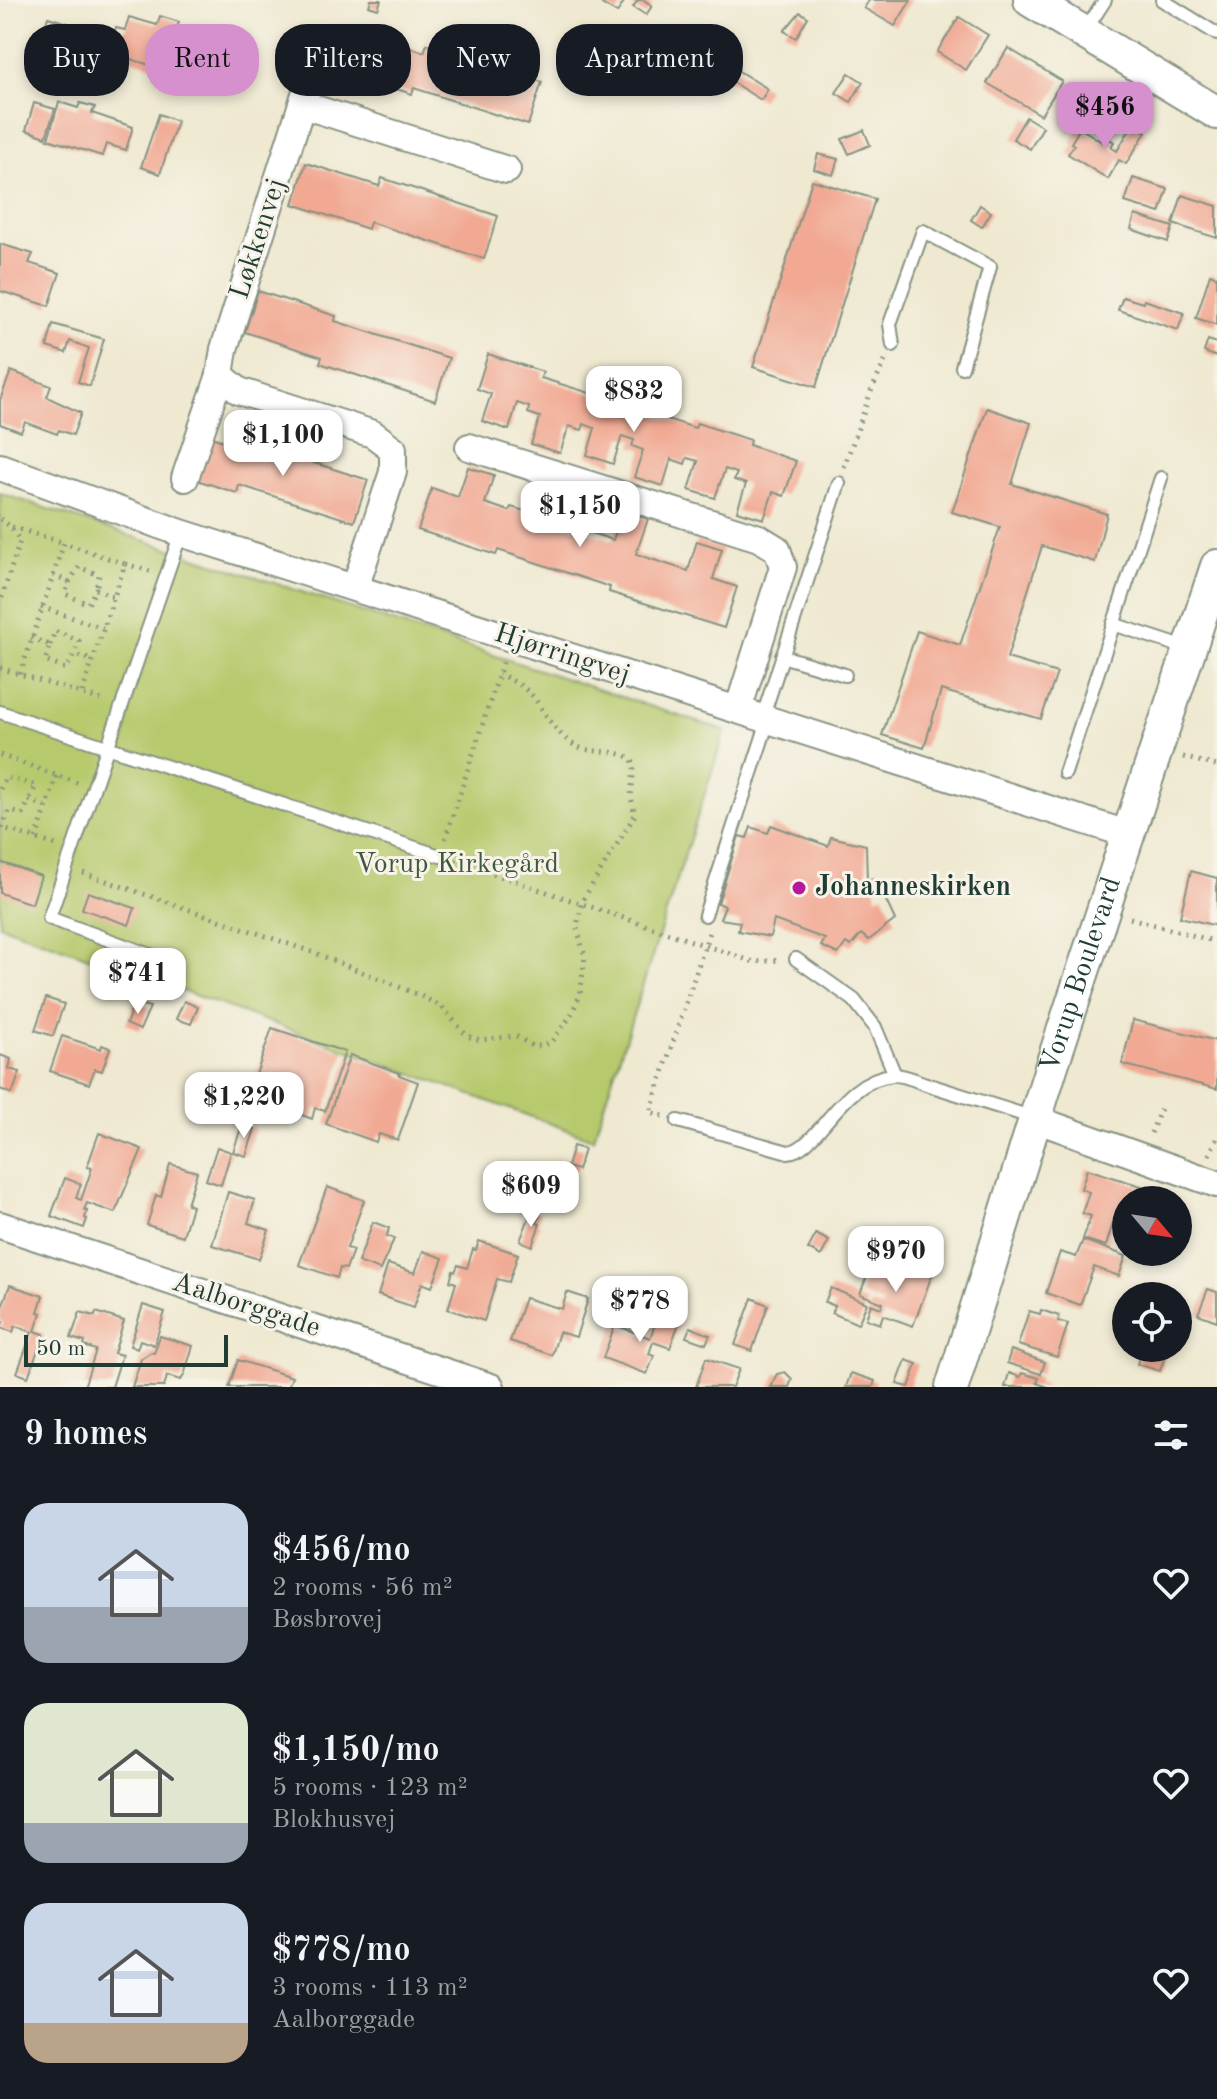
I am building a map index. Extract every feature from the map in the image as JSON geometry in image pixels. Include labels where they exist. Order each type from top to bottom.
[{"type":"street","points":[[1030,0],[1217,113]]},
{"type":"street","name":"Løkkenvej","points":[[185,478],[306,96]]},
{"type":"street","points":[[303,105],[507,170]]},
{"type":"street","points":[[220,375],[239,391],[373,434],[393,449],[393,472],[355,588]]},
{"type":"street","points":[[469,447],[759,538],[777,549],[783,567],[756,717]]},
{"type":"street","name":"Hjørringvej","points":[[0,467],[181,533],[1127,834]]},
{"type":"street","name":"Vorup Boulevard","points":[[952,1387],[1102,911],[1217,566]]},
{"type":"street","points":[[1035,1119],[1217,1184]]},
{"type":"street","name":"Aalborggade","points":[[0,1225],[491,1387]]},
{"type":"lane","points":[[1084,33],[1105,0]]},
{"type":"lane","points":[[1162,0],[1217,34]]},
{"type":"lane","points":[[893,345],[890,324],[923,231],[990,267],[962,367]]},
{"type":"lane","points":[[1065,773],[1161,478]]},
{"type":"lane","points":[[705,915],[756,717],[782,656],[839,483]]},
{"type":"lane","points":[[153,956],[49,918],[181,533]]},
{"type":"lane","points":[[1113,624],[1189,649]]},
{"type":"lane","points":[[782,656],[845,675]]},
{"type":"lane","points":[[0,712],[440,856]]},
{"type":"lane","points":[[796,959],[854,1000],[875,1027],[895,1075]]},
{"type":"lane","points":[[678,1121],[797,1152],[848,1096],[867,1083],[895,1075],[1035,1119]]},
{"type":"path","points":[[839,483],[872,389],[893,345]]},
{"type":"path","points":[[0,519],[10,526],[125,564],[82,693]]},
{"type":"path","points":[[0,603],[2,588],[20,541],[10,526]]},
{"type":"path","points":[[20,674],[64,543]]},
{"type":"path","points":[[79,567],[99,575],[96,589],[88,604],[65,594],[79,567]]},
{"type":"path","points":[[53,575],[69,582]]},
{"type":"path","points":[[96,589],[113,597]]},
{"type":"path","points":[[41,607],[103,628]]},
{"type":"path","points":[[55,631],[79,641],[74,655],[66,669],[45,661],[55,631]]},
{"type":"path","points":[[31,638],[50,645]]},
{"type":"path","points":[[510,638],[440,856],[754,962],[796,959]]},
{"type":"path","points":[[74,655],[93,660]]},
{"type":"path","points":[[0,668],[122,706]]},
{"type":"path","points":[[67,867],[315,953],[419,995],[442,1007],[467,1036],[480,1040],[516,1036],[533,1046],[542,1046],[552,1041],[570,1017],[580,995],[585,957],[577,928],[581,903],[635,815],[631,797],[634,767],[632,759],[624,754],[596,752],[573,744],[558,731],[524,687],[499,674]]},
{"type":"path","points":[[0,755],[94,788]]},
{"type":"path","points":[[36,839],[57,775]]},
{"type":"path","points":[[0,807],[23,814],[36,786],[6,777],[1,791]]},
{"type":"path","points":[[29,800],[47,807]]},
{"type":"path","points":[[9,811],[1,827],[72,851]]},
{"type":"path","points":[[1102,911],[1217,942]]},
{"type":"path","points":[[678,1121],[650,1112],[709,932]]},
{"type":"green space","name":"Vorup Kirkegård","points":[[0,493],[725,731],[593,1139],[0,925]]},
{"type":"building","points":[[371,0],[381,0],[378,9],[369,6]]},
{"type":"building","points":[[604,0],[625,0],[617,13],[602,4]]},
{"type":"building","points":[[638,0],[652,6],[646,15],[633,7]]},
{"type":"building","points":[[869,0],[911,0],[895,26],[864,8]]},
{"type":"building","points":[[800,12],[808,17],[796,38],[784,31]]},
{"type":"building","points":[[160,16],[179,22],[178,24],[157,24]]},
{"type":"building","points":[[48,17],[71,24],[46,24]]},
{"type":"building","points":[[129,17],[154,24],[145,24],[145,64],[129,59]]},
{"type":"building","points":[[959,17],[988,35],[966,70],[937,52]]},
{"type":"building","points":[[427,44],[427,92],[414,88],[412,94],[411,48],[424,52]]},
{"type":"building","points":[[1008,48],[1062,81],[1041,115],[987,83]]},
{"type":"building","points":[[849,73],[863,82],[851,102],[836,93]]},
{"type":"building","points":[[743,74],[768,89],[761,100],[743,89]]},
{"type":"building","points":[[439,96],[537,96],[528,125]]},
{"type":"building","points":[[59,102],[78,108],[80,103],[95,107],[92,113],[133,127],[126,150],[106,144],[102,156],[48,139]]},
{"type":"building","points":[[34,103],[55,109],[46,137],[26,130]]},
{"type":"building","points":[[159,114],[177,121],[160,174],[141,167]]},
{"type":"building","points":[[1026,117],[1043,127],[1030,149],[1013,139]]},
{"type":"building","points":[[1133,124],[1146,132],[1126,164],[1119,160],[1108,179],[1068,154],[1080,128],[1102,142],[1105,136],[1114,142],[1111,147],[1117,151]]},
{"type":"building","points":[[864,130],[870,145],[849,154],[842,139]]},
{"type":"building","points":[[818,154],[838,159],[833,175],[814,169]]},
{"type":"building","points":[[306,163],[379,186],[382,178],[498,216],[484,259],[370,222],[368,229],[293,204]]},
{"type":"building","points":[[1133,178],[1168,189],[1160,213],[1125,202]]},
{"type":"building","points":[[812,180],[875,199],[816,387],[753,367]]},
{"type":"building","points":[[1182,195],[1217,206],[1217,238],[1173,224]]},
{"type":"building","points":[[980,205],[991,212],[982,227],[971,220]]},
{"type":"building","points":[[1135,215],[1173,227],[1168,242],[1131,229]]},
{"type":"building","points":[[0,244],[33,254],[29,263],[60,273],[49,306],[0,291]]},
{"type":"building","points":[[1210,274],[1217,277],[1217,325],[1196,318]]},
{"type":"building","points":[[258,291],[336,316],[335,321],[449,358],[435,401],[320,363],[322,357],[245,332]]},
{"type":"building","points":[[1123,297],[1143,303],[1144,300],[1184,313],[1178,330],[1118,310]]},
{"type":"building","points":[[53,324],[104,339],[90,386],[78,382],[89,348],[70,341],[66,353],[47,347]]},
{"type":"building","points":[[1208,340],[1217,343],[1217,357],[1204,352]]},
{"type":"building","points":[[488,354],[543,372],[541,378],[593,394],[594,390],[647,407],[645,412],[695,428],[697,423],[750,440],[749,445],[796,461],[784,496],[773,492],[764,519],[737,511],[746,484],[734,480],[737,473],[725,469],[715,498],[689,490],[698,461],[687,458],[685,464],[671,459],[663,486],[634,477],[643,450],[632,446],[634,440],[622,436],[613,464],[587,455],[595,428],[584,424],[582,430],[569,426],[560,453],[531,444],[540,417],[528,413],[529,407],[517,403],[509,430],[482,421],[491,394],[477,389]]},
{"type":"building","points":[[11,371],[51,386],[47,397],[81,413],[73,435],[59,430],[57,434],[25,422],[21,432],[0,424],[0,400]]},
{"type":"building","points":[[987,408],[1031,423],[1012,484],[1107,514],[1095,562],[1042,546],[1007,658],[1057,673],[1041,719],[941,690],[924,748],[882,735],[917,631],[960,645],[1000,527],[952,512]]},
{"type":"building","points":[[211,437],[249,449],[251,443],[368,480],[354,522],[239,485],[237,493],[197,480]]},
{"type":"building","points":[[468,467],[494,475],[485,503],[509,511],[511,507],[538,515],[547,486],[572,494],[563,524],[613,540],[623,511],[648,519],[636,554],[688,571],[697,541],[722,549],[713,579],[737,587],[724,628],[609,592],[610,587],[498,550],[496,555],[418,530],[432,488],[458,497]]},
{"type":"building","name":"Johanneskirken","points":[[771,825],[828,846],[831,837],[866,845],[867,881],[873,878],[877,897],[883,894],[895,920],[869,940],[861,934],[851,946],[846,943],[838,954],[821,946],[825,939],[774,920],[770,937],[738,931],[740,922],[720,919],[725,906],[718,903],[739,836],[747,838],[751,827],[768,833]]},
{"type":"building","points":[[0,862],[41,876],[32,904],[0,893]]},
{"type":"building","points":[[1191,871],[1217,878],[1217,926],[1180,917]]},
{"type":"building","points":[[88,892],[135,908],[129,925],[82,909]]},
{"type":"building","points":[[46,998],[64,1004],[53,1036],[35,1030]]},
{"type":"building","points":[[184,1001],[198,1007],[191,1024],[176,1019]]},
{"type":"building","points":[[134,1003],[150,1007],[140,1030],[126,1024]]},
{"type":"building","points":[[1133,1020],[1217,1041],[1217,1089],[1122,1064]]},
{"type":"building","points":[[272,1028],[345,1052],[325,1111],[315,1108],[312,1119],[249,1095]]},
{"type":"building","points":[[62,1036],[101,1049],[102,1045],[110,1048],[102,1071],[95,1069],[89,1084],[50,1071]]},
{"type":"building","points":[[0,1055],[11,1059],[9,1069],[20,1072],[12,1094],[0,1089]]},
{"type":"building","points":[[350,1055],[418,1082],[398,1140],[379,1134],[376,1142],[326,1124]]},
{"type":"building","points":[[242,1125],[255,1129],[246,1156],[233,1152]]},
{"type":"building","points":[[99,1133],[142,1149],[115,1213],[87,1203],[84,1228],[51,1216],[65,1178],[81,1184],[76,1198],[81,1200],[92,1168],[87,1167]]},
{"type":"building","points":[[573,1146],[584,1149],[578,1170],[567,1167]]},
{"type":"building","points":[[217,1147],[231,1152],[221,1185],[206,1180]]},
{"type":"building","points":[[170,1164],[197,1172],[187,1204],[192,1206],[183,1236],[147,1225],[156,1195],[161,1197]]},
{"type":"building","points":[[1087,1169],[1141,1186],[1112,1186],[1112,1226],[1106,1246],[1083,1239],[1091,1216],[1082,1213],[1089,1192],[1081,1189]]},
{"type":"building","points":[[327,1187],[364,1200],[347,1248],[353,1250],[346,1269],[340,1268],[337,1278],[299,1265]]},
{"type":"building","points":[[228,1192],[255,1200],[248,1223],[269,1230],[259,1259],[212,1245]]},
{"type":"building","points":[[532,1210],[540,1213],[537,1223],[540,1224],[532,1246],[520,1241]]},
{"type":"building","points":[[373,1222],[389,1228],[387,1236],[394,1239],[380,1270],[358,1262]]},
{"type":"building","points":[[816,1234],[829,1241],[821,1256],[808,1249]]},
{"type":"building","points":[[1083,1240],[1112,1251],[1112,1266],[1122,1266],[1119,1276],[1094,1267],[1080,1305],[1046,1293],[1060,1252],[1076,1257]]},
{"type":"building","points":[[479,1241],[518,1254],[509,1282],[497,1279],[484,1321],[448,1309],[456,1283],[450,1281],[453,1271],[458,1265],[467,1268]]},
{"type":"building","points":[[423,1251],[443,1258],[432,1287],[422,1283],[414,1307],[378,1295],[388,1264],[415,1273]]},
{"type":"building","points":[[899,1263],[932,1275],[913,1326],[883,1315],[880,1324],[866,1319],[871,1304],[881,1308],[883,1303],[860,1294],[870,1268],[894,1277]]},
{"type":"building","points":[[10,1285],[43,1296],[35,1331],[44,1334],[28,1377],[17,1373],[32,1332],[15,1326],[13,1332],[1,1328],[0,1312]]},
{"type":"building","points":[[831,1288],[867,1303],[858,1324],[832,1313],[835,1306],[825,1302]]},
{"type":"building","points":[[1208,1289],[1217,1292],[1217,1321],[1198,1314]]},
{"type":"building","points":[[567,1292],[588,1299],[576,1337],[559,1332],[552,1355],[510,1341],[525,1298],[562,1309]]},
{"type":"building","points":[[752,1298],[768,1305],[752,1351],[735,1345]]},
{"type":"building","points":[[143,1305],[165,1312],[154,1345],[140,1340],[137,1349],[130,1346]]},
{"type":"building","points":[[1041,1310],[1059,1316],[1058,1321],[1068,1324],[1057,1357],[1018,1345],[1029,1311],[1040,1314]]},
{"type":"building","points":[[80,1312],[95,1316],[96,1312],[124,1321],[114,1353],[122,1355],[112,1387],[84,1387],[96,1350],[84,1346],[85,1342],[71,1338]]},
{"type":"building","points":[[671,1312],[680,1315],[680,1320],[670,1348],[653,1342],[649,1354],[654,1356],[647,1374],[603,1358],[615,1325],[650,1338],[657,1319],[667,1322]]},
{"type":"building","points":[[690,1327],[710,1335],[706,1344],[686,1337]]},
{"type":"building","points":[[160,1336],[193,1346],[184,1375],[181,1380],[167,1376],[164,1387],[132,1387],[141,1359],[154,1353]]},
{"type":"building","points":[[1011,1350],[1045,1362],[1041,1374],[1007,1363]]},
{"type":"building","points":[[706,1358],[739,1369],[732,1387],[696,1387]]},
{"type":"building","points":[[238,1360],[292,1377],[288,1387],[229,1387]]},
{"type":"building","points":[[906,1360],[917,1364],[909,1387],[897,1384]]},
{"type":"building","points":[[1138,1362],[1163,1362],[1160,1371]]},
{"type":"building","points":[[785,1372],[792,1379],[789,1387],[770,1387],[777,1374]]},
{"type":"building","points":[[851,1373],[875,1381],[873,1387],[846,1387]]},
{"type":"building","points":[[1009,1373],[1039,1378],[1037,1383],[1048,1387],[1005,1387]]},
{"type":"place","name":"Johanneskirken","points":[[799,888]]}]
